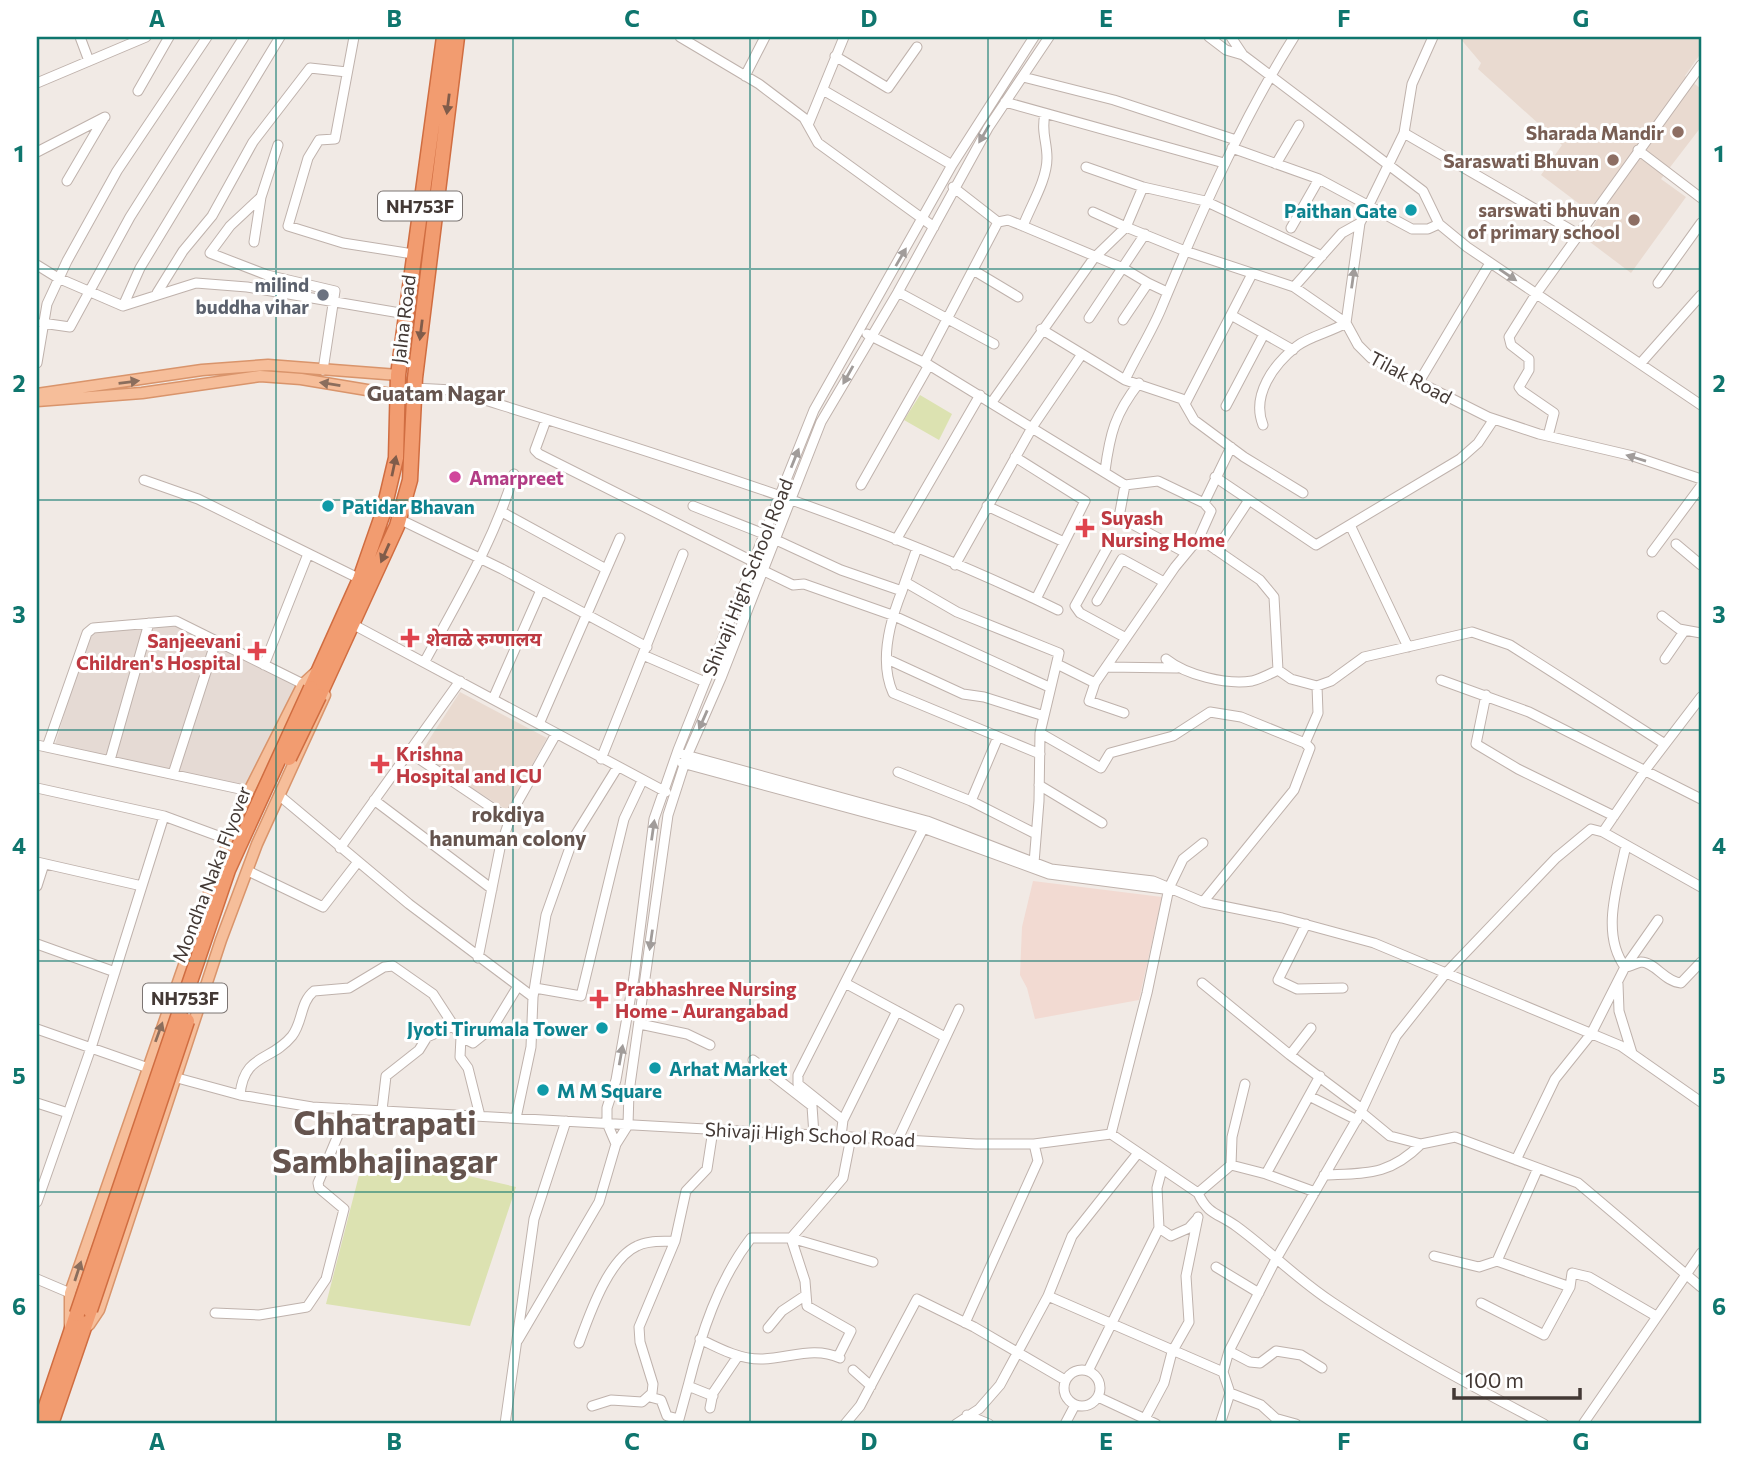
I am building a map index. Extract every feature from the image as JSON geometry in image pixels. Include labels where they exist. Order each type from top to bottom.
[{"type":"highway","name":"Jalna Road","points":[[325,672],[383,513],[396,458],[398,375],[444,37]]},
{"type":"highway","name":"Jalna Road","points":[[325,672],[354,625],[399,519],[410,480],[414,388],[457,37]]},
{"type":"highway","name":"Mondha Naka Flyover","points":[[74,1339],[238,872],[311,689],[325,672]]},
{"type":"highway","name":"NH753F","points":[[40,1424],[74,1339]]},
{"type":"highway","name":"NH753F","points":[[51,1424],[74,1339]]},
{"type":"main road","points":[[37,394],[254,366],[398,375]]},
{"type":"main road","points":[[37,401],[142,393],[260,376],[301,379],[397,395]]},
{"type":"main road","points":[[74,1339],[99,1310],[178,1079],[221,940],[247,871],[322,706],[325,672]]},
{"type":"main road","points":[[74,1339],[70,1293],[146,1067],[229,840],[250,791],[311,689]]},
{"type":"street","points":[[80,37],[89,61]]},
{"type":"street","points":[[37,83],[146,37]]},
{"type":"street","points":[[138,91],[169,37]]},
{"type":"street","points":[[37,363],[42,323],[58,278],[117,171],[207,37]]},
{"type":"street","points":[[42,323],[70,327],[130,217],[244,37]]},
{"type":"street","points":[[123,306],[140,268],[280,37]]},
{"type":"street","points":[[354,37],[335,139],[318,140],[308,158],[288,226],[343,243],[413,254]]},
{"type":"street","points":[[680,37],[745,76],[804,118],[818,143],[934,227]]},
{"type":"street","points":[[745,76],[765,37]]},
{"type":"street","points":[[808,125],[844,37]]},
{"type":"street","name":"Shivaji High School Road","points":[[607,1123],[634,977],[654,819],[675,757],[752,561],[814,410],[952,165],[1034,37]]},
{"type":"street","name":"Shivaji High School Road","points":[[1049,37],[1005,102],[821,422],[686,760],[668,815],[629,1092],[628,1125],[976,1144],[1034,1144],[1111,1134]]},
{"type":"street","points":[[1209,37],[1226,50],[1243,55]]},
{"type":"street","points":[[1231,37],[1243,55],[1427,195],[1439,224],[1536,294],[1701,405]]},
{"type":"street","points":[[1125,380],[1167,292],[1205,201],[1270,75],[1294,37]]},
{"type":"street","points":[[1346,323],[1360,223],[1367,203],[1404,133],[1412,84],[1433,37]]},
{"type":"street","points":[[835,56],[888,88],[917,47]]},
{"type":"street","points":[[1548,436],[1554,413],[1519,387],[1529,370],[1529,359],[1511,345],[1509,338],[1536,294],[1638,150],[1697,79],[1701,65]]},
{"type":"street","points":[[157,293],[183,251],[212,216],[253,142],[310,68],[347,72]]},
{"type":"street","points":[[1023,77],[1114,100],[1234,144],[1276,164],[1319,179],[1412,229],[1439,224]]},
{"type":"street","points":[[823,90],[952,165]]},
{"type":"street","points":[[1005,102],[1224,163]]},
{"type":"street","points":[[1023,226],[1047,157],[1041,132],[1045,114]]},
{"type":"street","points":[[37,152],[105,117],[67,181]]},
{"type":"street","points":[[1276,164],[1299,125]]},
{"type":"street","points":[[1404,133],[1578,234]]},
{"type":"street","points":[[254,242],[261,197],[278,145]]},
{"type":"street","points":[[1638,150],[1701,198]]},
{"type":"street","points":[[1086,167],[1143,187],[1205,201],[1322,256]]},
{"type":"street","points":[[947,176],[954,189],[998,222],[1009,220],[1123,268],[1167,292]]},
{"type":"street","points":[[1291,228],[1319,179]]},
{"type":"street","points":[[992,402],[1041,329],[1094,258],[1126,227],[1143,187]]},
{"type":"street","points":[[261,197],[230,226],[210,253],[267,275],[335,291],[323,370]]},
{"type":"street","points":[[1093,212],[1185,251],[1294,287],[1346,323]]},
{"type":"street","points":[[861,485],[998,222]]},
{"type":"street","points":[[1294,287],[1342,233],[1360,223]]},
{"type":"street","points":[[1658,283],[1701,223]]},
{"type":"street","points":[[1090,318],[1145,234]]},
{"type":"street","points":[[1419,382],[1490,262]]},
{"type":"street","points":[[37,265],[58,278],[123,306],[157,293],[196,284],[247,287],[406,314]]},
{"type":"street","points":[[974,270],[1018,297]]},
{"type":"street","points":[[1185,404],[1252,274]]},
{"type":"street","points":[[1124,320],[1148,283]]},
{"type":"street","points":[[898,292],[994,344]]},
{"type":"street","points":[[1640,364],[1701,295]]},
{"type":"street","points":[[1231,315],[1293,350]]},
{"type":"street","points":[[1263,425],[1259,416],[1260,395],[1275,367],[1293,350],[1346,323]]},
{"type":"street","name":"Tilak Road","points":[[1346,323],[1363,352],[1494,419],[1548,436],[1633,456],[1701,479]]},
{"type":"street","points":[[1041,329],[1125,380],[1182,399],[1194,420],[1303,494]]},
{"type":"street","points":[[859,330],[980,395],[1125,485],[1158,481],[1204,503],[1211,511],[1199,538],[1164,582],[1095,683],[1089,701],[1124,713]]},
{"type":"street","points":[[1226,406],[1264,334]]},
{"type":"street","points":[[954,565],[1032,426],[1082,355]]},
{"type":"street","points":[[1105,471],[1109,438],[1119,409],[1139,383]]},
{"type":"street","points":[[414,388],[453,390],[779,496],[918,548],[1058,610]]},
{"type":"street","points":[[897,540],[980,395]]},
{"type":"street","points":[[546,419],[535,450],[539,454],[752,561]]},
{"type":"street","points":[[1215,477],[1316,545],[1351,527],[1460,459],[1478,443],[1494,419]]},
{"type":"street","points":[[1204,503],[1231,447]]},
{"type":"street","points":[[1015,457],[1086,501],[1036,599]]},
{"type":"street","points":[[425,661],[481,559],[502,512],[514,474]]},
{"type":"street","points":[[144,480],[198,499],[360,579]]},
{"type":"street","points":[[1125,485],[1119,517],[1186,553]]},
{"type":"street","points":[[1652,552],[1701,486]]},
{"type":"street","points":[[1216,550],[1249,500]]},
{"type":"street","points":[[694,506],[764,534]]},
{"type":"street","points":[[987,506],[1064,541]]},
{"type":"street","points":[[502,512],[606,569]]},
{"type":"street","points":[[399,519],[587,614],[645,651],[705,682]]},
{"type":"street","points":[[1351,527],[1412,646]]},
{"type":"street","points":[[539,724],[620,538]]},
{"type":"street","points":[[1199,538],[1260,580],[1274,597],[1278,670]]},
{"type":"street","points":[[775,539],[841,570],[903,587],[1059,653],[1040,733],[1034,863]]},
{"type":"street","points":[[1111,541],[1075,606],[1080,612],[1126,638]]},
{"type":"street","points":[[1676,544],[1701,565]]},
{"type":"street","points":[[918,548],[892,615],[886,676],[893,693],[1040,754]]},
{"type":"street","points":[[264,664],[307,554]]},
{"type":"street","points":[[601,760],[683,554]]},
{"type":"street","points":[[1097,601],[1122,559],[1164,582]]},
{"type":"street","points":[[762,570],[793,585],[804,584],[892,615],[1049,687]]},
{"type":"street","points":[[493,699],[541,590]]},
{"type":"street","points":[[1661,616],[1685,630],[1701,634]]},
{"type":"street","points":[[250,791],[42,746],[87,633],[93,628],[176,621],[311,689]]},
{"type":"street","points":[[110,760],[149,623]]},
{"type":"street","points":[[354,625],[425,661],[601,760],[674,796]]},
{"type":"street","points":[[1665,659],[1685,630]]},
{"type":"street","points":[[1278,670],[1291,679],[1317,686],[1331,681],[1364,657],[1472,632],[1510,645],[1665,744]]},
{"type":"street","points":[[173,774],[216,641]]},
{"type":"street","points":[[887,659],[963,694],[984,697],[1044,716]]},
{"type":"street","points":[[1166,659],[1177,668]]},
{"type":"street","points":[[1057,664],[1095,683]]},
{"type":"street","points":[[1106,667],[1177,668],[1202,677],[1251,681],[1278,670]]},
{"type":"street","points":[[1441,680],[1529,712],[1701,799]]},
{"type":"street","points":[[340,848],[460,681]]},
{"type":"street","points":[[1305,743],[1318,713],[1317,686]]},
{"type":"street","points":[[1486,695],[1476,744],[1518,769],[1614,816]]},
{"type":"street","points":[[1603,832],[1646,769],[1701,697]]},
{"type":"street","points":[[1040,733],[1101,768],[1110,753],[1173,736],[1210,712],[1241,717],[1305,743],[1310,748],[1294,790],[1203,902]]},
{"type":"street","points":[[478,958],[500,848],[510,820],[556,734]]},
{"type":"street","points":[[971,801],[998,737]]},
{"type":"street","points":[[409,752],[510,820]]},
{"type":"street","points":[[675,757],[925,825],[1051,869],[1153,881],[1203,902],[1282,918],[1374,943],[1591,1034],[1632,1054],[1701,1102]]},
{"type":"street","points":[[516,1118],[531,1047],[534,993],[546,915],[559,871],[573,839],[617,768]]},
{"type":"street","points":[[898,772],[971,801],[1036,834]]},
{"type":"street","points":[[280,796],[357,863],[518,986],[534,993],[581,996],[624,819],[642,781]]},
{"type":"street","points":[[1039,785],[1102,823]]},
{"type":"street","points":[[37,788],[164,816],[229,840]]},
{"type":"street","points":[[374,800],[492,888]]},
{"type":"street","points":[[37,1199],[91,1048],[164,816]]},
{"type":"street","points":[[925,825],[1049,874],[1170,888]]},
{"type":"street","points":[[843,1120],[797,1080],[925,825]]},
{"type":"street","points":[[1220,1424],[1230,1393],[1223,1372],[1229,1351],[1275,1261],[1360,1114],[1396,1037],[1446,973],[1556,858],[1591,829],[1603,832],[1701,887]]},
{"type":"street","points":[[1203,843],[1183,859],[1170,888],[1111,1134],[1198,1193],[1205,1208],[1236,1226],[1275,1261],[1331,1302],[1433,1366],[1544,1424]]},
{"type":"street","points":[[1625,967],[1613,951],[1613,904],[1626,845]]},
{"type":"street","points":[[37,886],[40,863],[142,886]]},
{"type":"street","points":[[247,871],[323,907],[357,863]]},
{"type":"street","points":[[1516,1160],[1555,1079],[1591,1034],[1625,967],[1658,920]]},
{"type":"street","points":[[1306,924],[1278,981],[1297,989],[1343,988]]},
{"type":"street","points":[[37,944],[115,972]]},
{"type":"street","points":[[1625,967],[1638,962],[1646,963],[1673,982],[1681,983],[1701,962]]},
{"type":"street","points":[[240,1095],[241,1081],[248,1067],[294,1033],[311,993],[349,988],[388,966],[433,994],[461,1037],[473,1042],[493,1027],[518,986]]},
{"type":"street","points":[[1618,981],[1619,1011],[1632,1054]]},
{"type":"street","points":[[845,983],[945,1037]]},
{"type":"street","points":[[1202,983],[1320,1076],[1360,1114],[1390,1136],[1421,1144],[1455,1137],[1578,1183],[1701,1287]]},
{"type":"street","points":[[898,1139],[959,1009]]},
{"type":"street","points":[[791,1238],[843,1178],[846,1137],[843,1120],[897,1011]]},
{"type":"street","points":[[640,1024],[687,1034],[710,1045]]},
{"type":"street","points":[[382,1110],[386,1076],[419,1050],[427,1037],[453,1026]]},
{"type":"street","points":[[1290,1055],[1311,1028]]},
{"type":"street","points":[[37,1029],[178,1079],[240,1095],[312,1107],[628,1125],[616,1144],[599,1202],[585,1230],[518,1340]]},
{"type":"street","points":[[461,1037],[460,1057],[468,1068],[480,1116]]},
{"type":"street","points":[[753,1060],[812,1106],[814,1135]]},
{"type":"street","points":[[1266,1174],[1320,1076]]},
{"type":"street","points":[[1198,1193],[1231,1165],[1232,1137],[1245,1084]]},
{"type":"street","points":[[1309,1096],[1360,1114]]},
{"type":"street","points":[[37,1103],[68,1113]]},
{"type":"street","points":[[215,1314],[259,1315],[304,1308],[310,1304],[327,1279],[344,1209],[319,1188],[318,1183],[349,1109]]},
{"type":"street","points":[[505,1424],[534,1219],[566,1121]]},
{"type":"street","points":[[607,1123],[616,1144]]},
{"type":"street","points":[[592,1406],[606,1400],[642,1402],[650,1397],[653,1384],[640,1342],[639,1326],[675,1241],[686,1191],[707,1169],[713,1130]]},
{"type":"street","points":[[965,1323],[1038,1161],[1034,1144]]},
{"type":"street","points":[[1324,1175],[1381,1172],[1405,1160],[1421,1144]]},
{"type":"street","points":[[956,1424],[979,1409],[1000,1385],[1048,1296],[1072,1236],[1138,1153]]},
{"type":"street","points":[[1231,1165],[1266,1174],[1315,1192]]},
{"type":"street","points":[[1497,1261],[1538,1168]]},
{"type":"street","points":[[1088,1371],[1158,1228],[1157,1188],[1163,1170]]},
{"type":"street","points":[[1158,1228],[1171,1237],[1189,1228],[1205,1208]]},
{"type":"street","points":[[1143,1422],[1164,1383],[1172,1352],[1189,1322],[1186,1276],[1198,1217]]},
{"type":"street","points":[[650,1397],[661,1400],[667,1416],[679,1419],[700,1339],[733,1262],[751,1238],[791,1238],[873,1262]]},
{"type":"street","points":[[700,1339],[738,1356],[763,1359],[804,1352],[840,1358],[852,1331],[807,1306],[791,1238]]},
{"type":"street","points":[[579,1343],[594,1302],[626,1253],[638,1245],[675,1241]]},
{"type":"street","points":[[1583,1424],[1701,1253]]},
{"type":"street","points":[[1434,1256],[1479,1267],[1497,1261],[1570,1287]]},
{"type":"street","points":[[1216,1267],[1259,1293]]},
{"type":"street","points":[[1481,1303],[1544,1335],[1570,1287],[1572,1273],[1589,1277],[1656,1316]]},
{"type":"street","points":[[37,1279],[70,1293]]},
{"type":"street","points":[[768,1328],[782,1311],[806,1295]]},
{"type":"street","points":[[1048,1296],[1223,1372]]},
{"type":"street","points":[[845,1424],[871,1387],[917,1299],[1065,1380]]},
{"type":"street","points":[[1229,1351],[1250,1362],[1260,1363],[1276,1351],[1301,1355],[1322,1368]]},
{"type":"street","points":[[710,1408],[713,1396],[738,1356]]},
{"type":"street","points":[[853,1370],[871,1387]]},
{"type":"street","points":[[1075,1371],[1088,1371],[1100,1384],[1098,1397],[1088,1405],[1075,1405],[1065,1395],[1065,1380],[1075,1371]]},
{"type":"street","points":[[688,1386],[713,1396]]},
{"type":"street","points":[[1230,1393],[1261,1405],[1280,1422],[1296,1424]]},
{"type":"street","points":[[1098,1397],[1143,1422],[1156,1424]]},
{"type":"street","points":[[1065,1424],[1075,1405]]},
{"type":"street","points":[[967,1415],[989,1424]]},
{"type":"shaded area","name":"Saraswati Bhuvan","points":[[1459,37],[1701,37],[1701,53],[1685,76],[1701,89],[1701,127],[1661,179],[1686,197],[1631,273],[1586,239],[1598,218],[1541,175],[1562,145],[1478,69],[1481,63]]},
{"type":"shaded area","points":[[178,620],[303,684],[248,791],[54,748],[90,628]]},
{"type":"shaded area","points":[[460,692],[547,738],[507,810],[419,755]]},
{"type":"shaded area","points":[[1033,881],[1162,897],[1139,1000],[1035,1019],[1027,988],[1020,975],[1022,927]]},
{"type":"green space","points":[[920,395],[952,414],[939,440],[904,420]]},
{"type":"green space","points":[[365,1152],[516,1187],[470,1326],[326,1304]]},
{"type":"place","name":"Sharada Mandir","points":[[1678,132]]},
{"type":"place","name":"Saraswati Bhuvan","points":[[1613,160]]},
{"type":"place","name":"Paithan Gate","points":[[1411,210]]},
{"type":"place","name":"sarswati bhuvan of primary school","points":[[1634,220]]},
{"type":"place","name":"milind buddha vihar","points":[[323,295]]},
{"type":"place","name":"Amarpreet","points":[[455,477]]},
{"type":"place","name":"Patidar Bhavan","points":[[328,506]]},
{"type":"place","name":"Suyash Nursing Home","points":[[1085,528]]},
{"type":"place","name":"शेवाळे रुग्णालय","points":[[410,638]]},
{"type":"place","name":"Sanjeevani Children's Hospital","points":[[257,651]]},
{"type":"place","name":"Krishna Hospital and ICU","points":[[380,764]]},
{"type":"place","name":"Prabhashree Nursing Home - Aurangabad","points":[[599,999]]},
{"type":"place","name":"Jyoti Tirumala Tower","points":[[602,1028]]},
{"type":"place","name":"Arhat Market","points":[[655,1068]]},
{"type":"place","name":"M M Square","points":[[543,1090]]},
{"type":"district","name":"Guatam Nagar","points":[[436,392]]},
{"type":"district","name":"rokdiya hanuman colony","points":[[508,825]]},
{"type":"district","name":"Chhatrapati Sambhajinagar","points":[[385,1140]]}]
